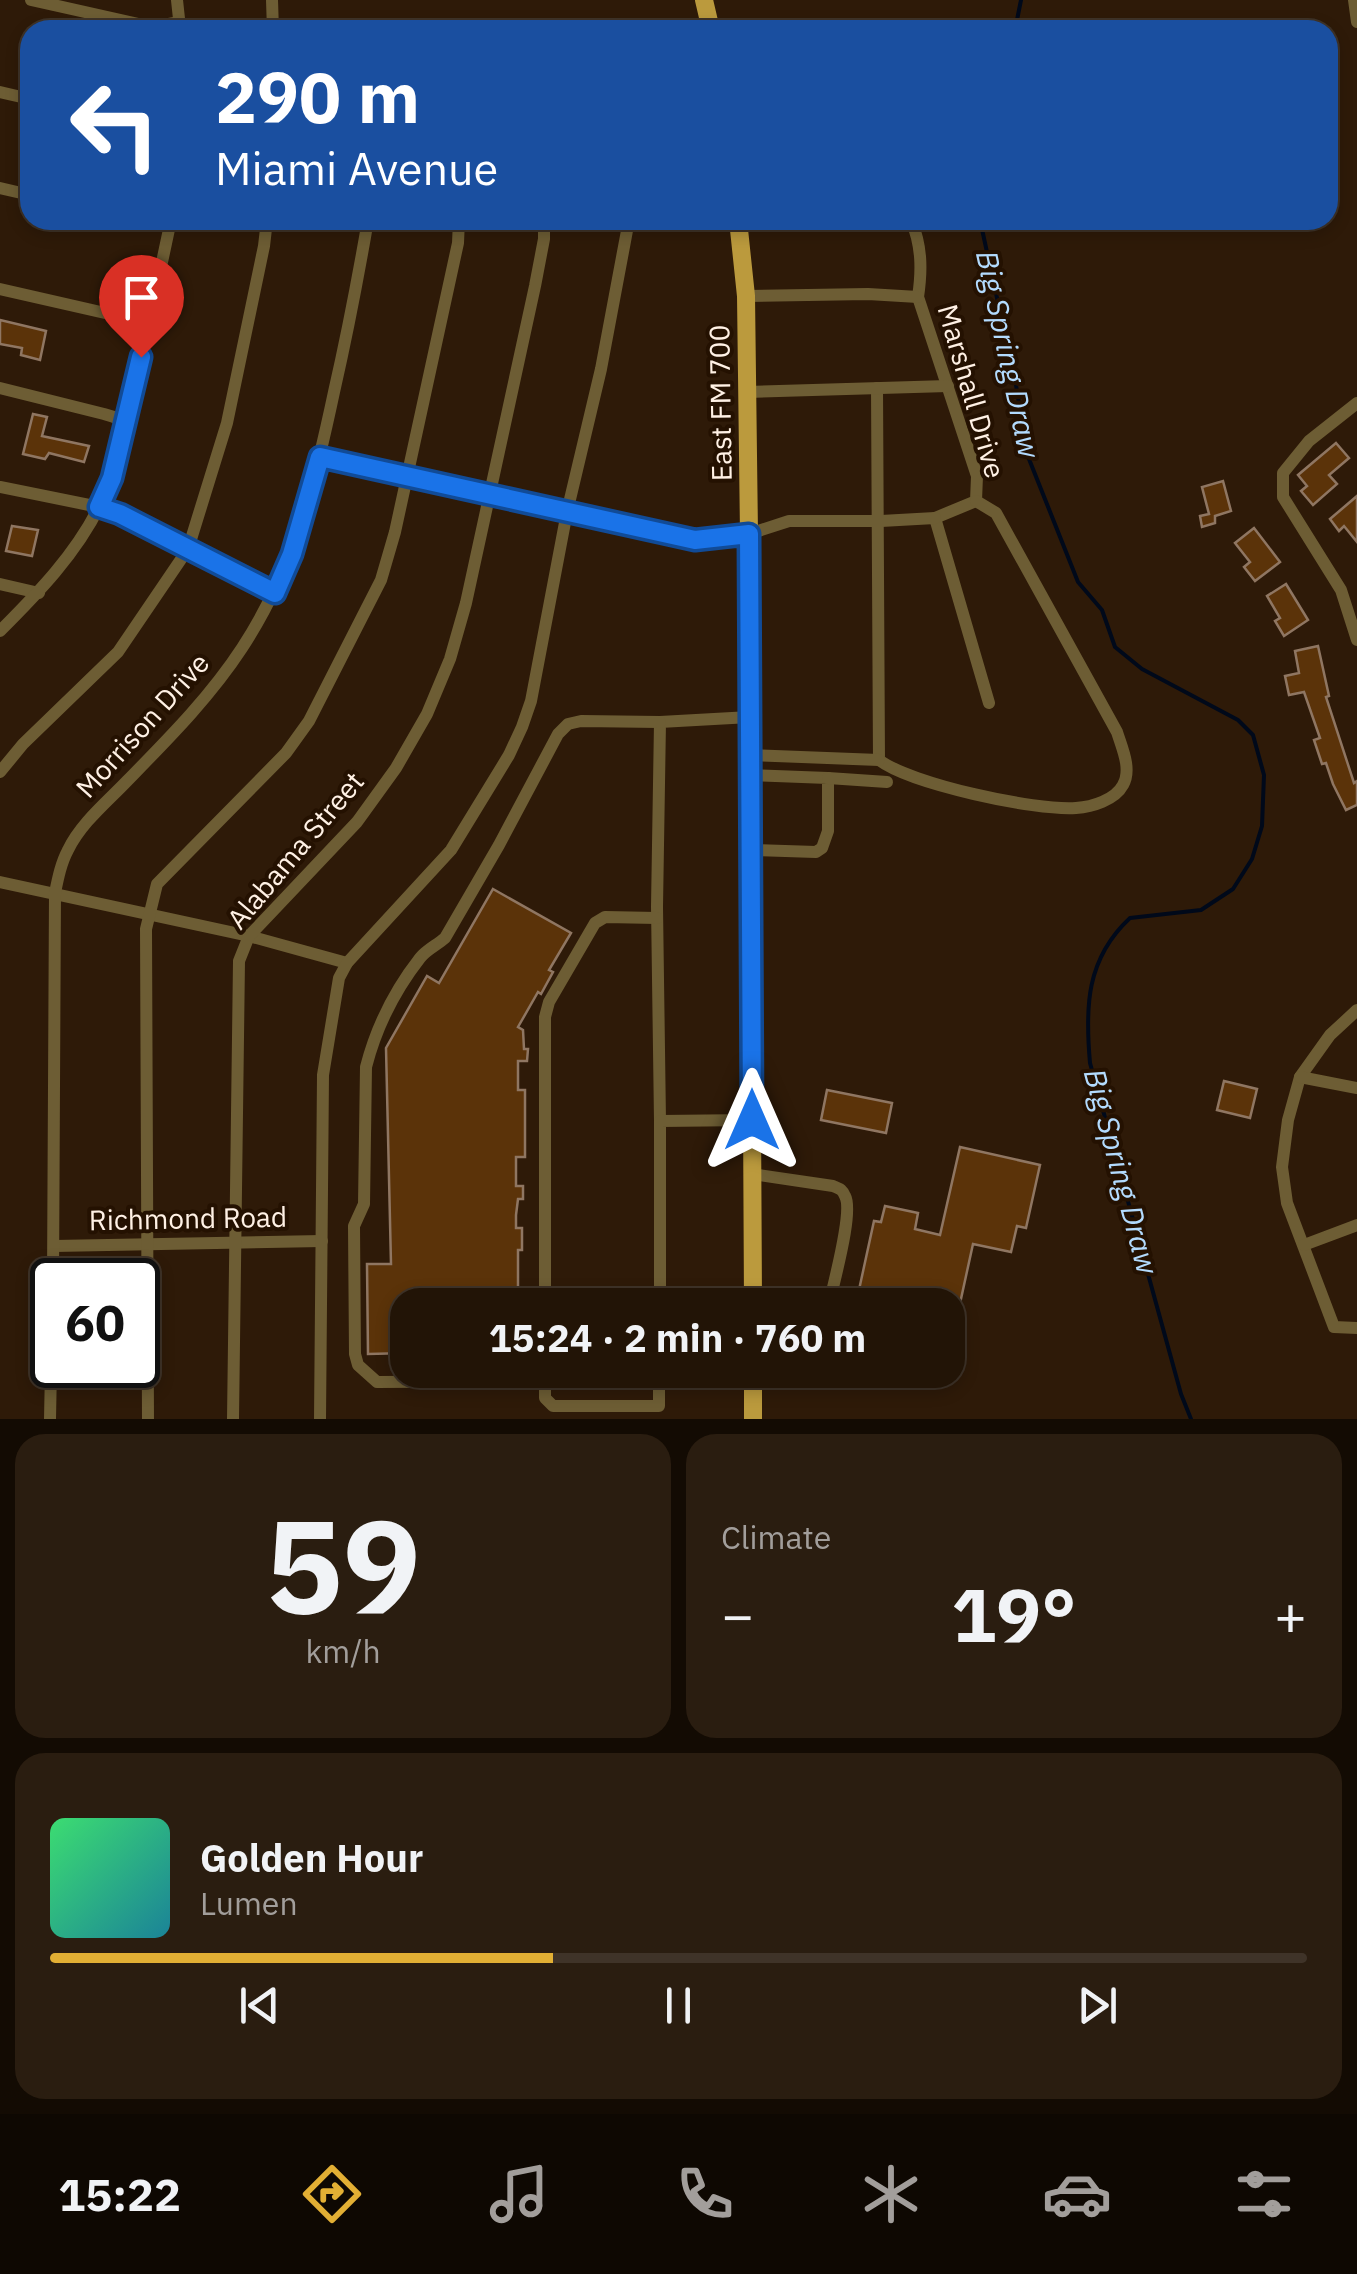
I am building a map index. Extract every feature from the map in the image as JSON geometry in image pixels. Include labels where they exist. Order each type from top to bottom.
[{"type":"main road","name":"East FM 700","points":[[739,230],[746,296],[753,1288]]},
{"type":"main road","points":[[753,1388],[753,1419]]},
{"type":"street","points":[[31,0],[121,20]]},
{"type":"street","points":[[1354,0],[1357,22]]},
{"type":"street","points":[[0,632],[76,547],[112,478],[169,230]]},
{"type":"street","points":[[0,772],[23,744],[118,652],[188,549],[226,423],[266,230]]},
{"type":"street","name":"Morrison Drive","points":[[54,1258],[56,894],[60,867],[82,828],[218,682],[275,593],[292,554],[320,457],[366,230]]},
{"type":"street","points":[[148,1419],[146,929],[157,884],[286,753],[309,720],[380,580],[395,532],[458,230]]},
{"type":"street","name":"Alabama Street","points":[[233,1419],[239,961],[250,936],[356,822],[396,768],[427,714],[450,659],[466,604],[535,286],[543,230]]},
{"type":"street","points":[[320,1419],[323,1075],[339,978],[347,963],[451,850],[515,741],[530,701],[566,512],[601,369],[628,230]]},
{"type":"street","points":[[746,296],[918,297],[922,270],[915,230]]},
{"type":"street","points":[[0,290],[149,323]]},
{"type":"street","name":"Marshall Drive","points":[[918,297],[977,476],[976,501],[935,518]]},
{"type":"street","points":[[747,392],[948,386]]},
{"type":"street","points":[[0,388],[104,414],[126,426]]},
{"type":"street","points":[[877,388],[880,760]]},
{"type":"street","points":[[1357,403],[1309,440],[1283,473],[1283,497],[1341,590],[1357,640]]},
{"type":"street","points":[[320,457],[695,540],[749,534],[789,521],[935,518],[989,703]]},
{"type":"street","points":[[0,487],[120,514],[275,593]]},
{"type":"street","points":[[750,765],[880,760],[913,777],[985,797],[1076,808],[1103,802],[1124,784],[1127,768],[1117,732],[996,513],[976,501]]},
{"type":"street","points":[[0,584],[38,592]]},
{"type":"street","points":[[390,1382],[377,1382],[358,1365],[355,1354],[354,1226],[364,1204],[366,1068],[386,1013],[423,953],[445,938],[558,734],[568,724],[750,718]]},
{"type":"street","points":[[660,722],[660,1288]]},
{"type":"street","points":[[750,765],[828,778],[887,782]]},
{"type":"street","points":[[750,850],[816,852],[822,848],[828,831],[828,778]]},
{"type":"street","points":[[0,882],[250,936],[347,963]]},
{"type":"street","points":[[545,1288],[545,1016],[549,1002],[595,923],[605,917],[657,918]]},
{"type":"street","points":[[1357,1010],[1330,1035],[1300,1077],[1288,1120],[1282,1167],[1287,1203],[1334,1327],[1357,1328]]},
{"type":"street","points":[[1300,1077],[1357,1088]]},
{"type":"street","points":[[660,1121],[752,1120]]},
{"type":"street","points":[[752,1174],[834,1186],[844,1191],[848,1216],[833,1288]]},
{"type":"street","points":[[1304,1245],[1357,1225]]},
{"type":"street","name":"Richmond Road","points":[[54,1246],[322,1241]]},
{"type":"street","points":[[50,1419],[51,1388]]},
{"type":"street","points":[[545,1388],[545,1398],[553,1406],[659,1412]]},
{"type":"building","points":[[0,320],[46,331],[40,360],[21,355],[22,348],[0,344]]},
{"type":"building","points":[[33,414],[47,417],[42,436],[89,446],[84,462],[49,453],[45,459],[23,454]]},
{"type":"building","points":[[1336,443],[1349,458],[1329,475],[1337,484],[1313,505],[1301,491],[1307,486],[1298,475]]},
{"type":"building","points":[[1223,481],[1231,511],[1215,516],[1215,523],[1202,527],[1200,516],[1209,514],[1202,487]]},
{"type":"building","points":[[1357,496],[1357,542],[1344,526],[1339,531],[1330,519]]},
{"type":"building","points":[[12,526],[38,530],[32,556],[6,551]]},
{"type":"building","points":[[1254,528],[1280,562],[1255,581],[1244,567],[1250,562],[1235,543]]},
{"type":"building","points":[[1286,584],[1308,620],[1284,636],[1275,621],[1280,618],[1267,596]]},
{"type":"building","points":[[1318,646],[1329,696],[1326,697],[1354,783],[1357,781],[1357,805],[1346,810],[1326,763],[1322,764],[1314,740],[1320,738],[1304,692],[1289,695],[1285,676],[1299,673],[1295,651]]},
{"type":"building","points":[[493,889],[571,933],[549,970],[553,972],[541,994],[538,992],[518,1027],[523,1030],[524,1049],[528,1049],[527,1061],[518,1061],[518,1090],[525,1090],[525,1157],[516,1157],[516,1186],[523,1186],[523,1199],[518,1199],[516,1215],[516,1228],[522,1228],[518,1288],[390,1288],[390,1353],[368,1354],[367,1264],[391,1264],[386,1048],[427,976],[439,983]]},
{"type":"building","points":[[1224,1081],[1257,1089],[1250,1118],[1217,1110]]},
{"type":"building","points":[[827,1090],[892,1103],[886,1133],[821,1120]]},
{"type":"building","points":[[960,1147],[1040,1165],[1026,1228],[1017,1226],[1011,1252],[973,1244],[963,1288],[859,1288],[874,1221],[881,1222],[885,1206],[918,1213],[915,1229],[940,1235]]},
{"type":"waterway","name":"Big Spring Draw","points":[[1017,20],[1021,0]]},
{"type":"waterway","name":"Big Spring Draw","points":[[982,230],[1027,454],[1078,582],[1102,610],[1115,647],[1142,669],[1238,720],[1253,735],[1264,775],[1262,826],[1252,859],[1233,889],[1201,910],[1130,918],[1104,950],[1089,1003],[1090,1063],[1191,1419]]},
{"type":"route","points":[[141,357],[112,478],[99,507],[275,593],[292,554],[320,457],[695,540],[749,534],[752,1120]]}]
